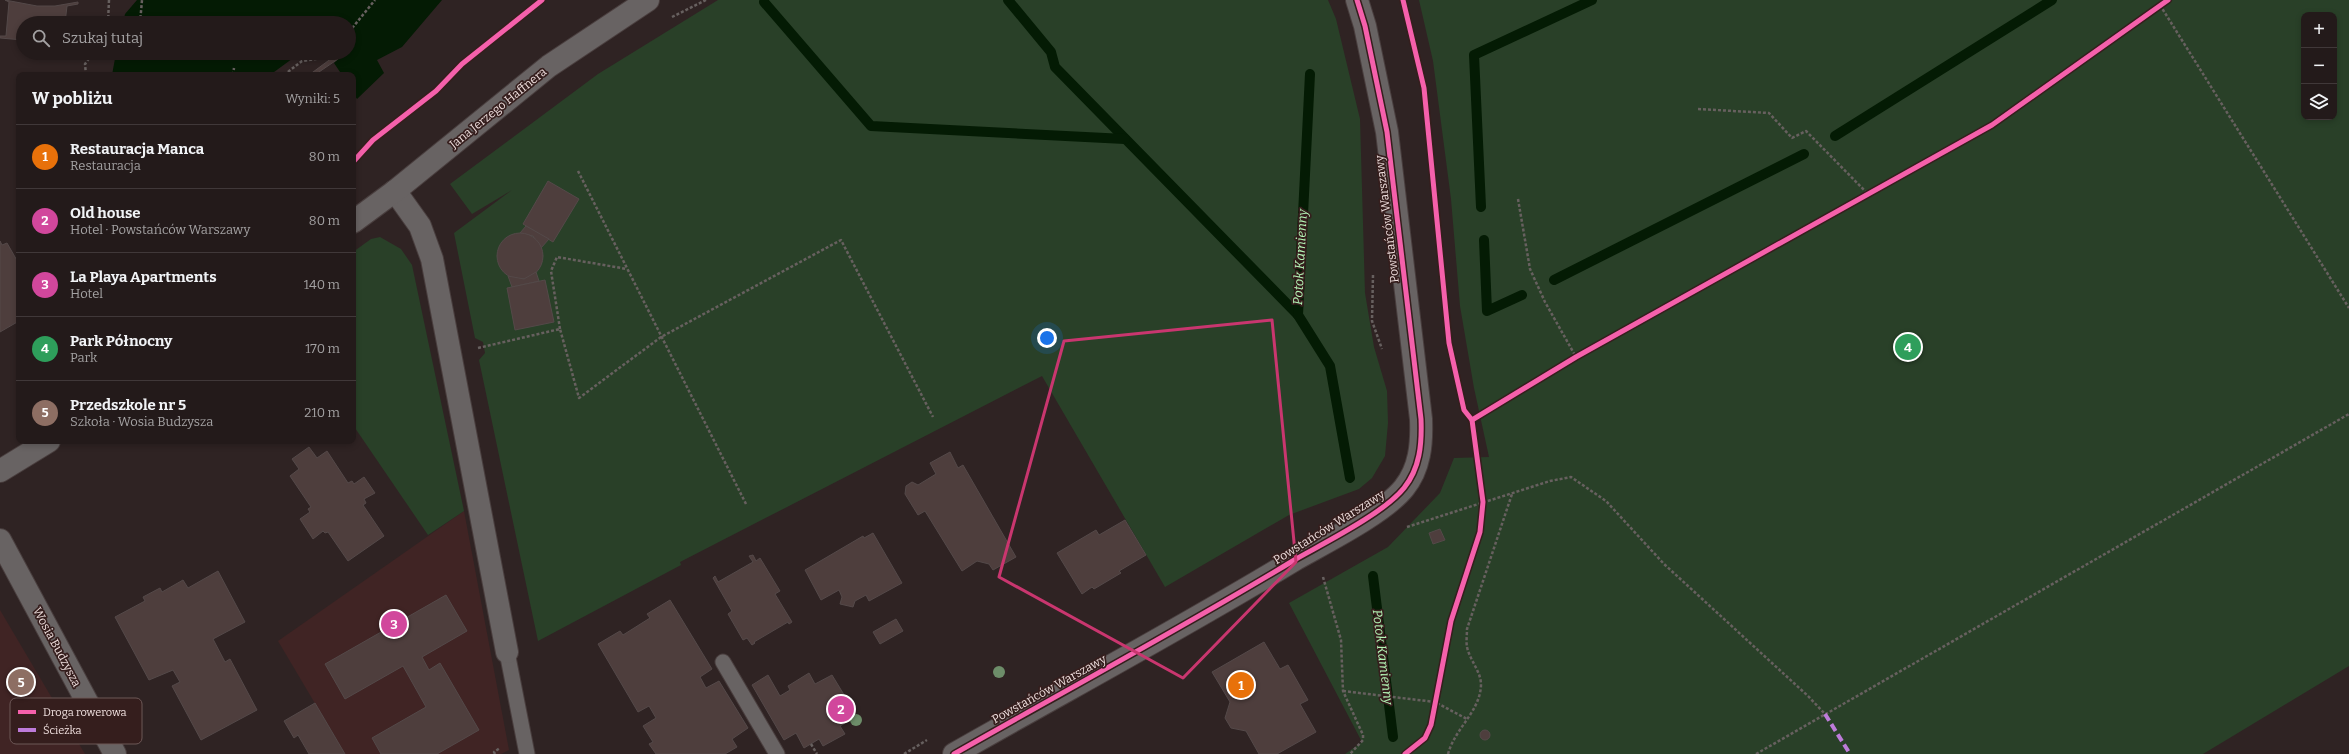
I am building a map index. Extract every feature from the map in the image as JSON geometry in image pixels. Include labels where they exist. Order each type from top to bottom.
[{"type":"street","name":"Jana Jerzego Haffnera","points":[[356,220],[550,66],[648,0]]},
{"type":"street","name":"Powstańców Warszawy","points":[[954,754],[1231,598],[1383,508],[1404,489],[1411,478],[1422,444],[1421,419],[1387,132],[1365,26],[1357,0]]},
{"type":"street","points":[[395,190],[420,226],[432,259],[507,652]]},
{"type":"street","points":[[0,471],[44,444]]},
{"type":"street","name":"Wosia Budzysza","points":[[0,540],[85,698]]},
{"type":"street","name":"Wosia Budzysza","points":[[110,744],[115,754]]},
{"type":"lane","points":[[507,652],[527,754]]},
{"type":"lane","points":[[723,662],[777,754]]},
{"type":"path","points":[[108,16],[109,0]]},
{"type":"path","points":[[141,16],[142,0]]},
{"type":"path","points":[[356,24],[376,0]]},
{"type":"path","points":[[1403,0],[1425,96],[1449,343],[1464,410],[1472,420],[1483,510]]},
{"type":"path","points":[[2154,10],[2162,4],[2349,308]]},
{"type":"path","points":[[86,72],[85,64],[88,60]]},
{"type":"path","points":[[288,72],[302,61],[309,60]]},
{"type":"path","points":[[233,72],[234,68]]},
{"type":"path","points":[[1698,109],[1770,113],[1792,138],[1806,131],[1868,194]]},
{"type":"path","points":[[578,171],[746,504]]},
{"type":"path","points":[[1861,198],[1874,190]]},
{"type":"path","points":[[1518,199],[1530,269],[1545,302],[1576,357]]},
{"type":"path","points":[[628,269],[557,257],[551,271],[560,329],[578,398],[661,337],[841,240],[933,417]]},
{"type":"path","points":[[475,348],[560,329]]},
{"type":"path","points":[[1570,361],[1583,353]]},
{"type":"path","points":[[1756,754],[2349,414]]},
{"type":"path","points":[[1472,420],[1478,416]]},
{"type":"path","points":[[1402,528],[1512,493],[1571,477],[1587,486],[1606,501],[1664,564],[1825,714]]},
{"type":"path","points":[[1448,754],[1452,740],[1476,706],[1481,686],[1479,673],[1467,647],[1467,629],[1512,493]]},
{"type":"path","points":[[1321,573],[1341,640],[1343,691],[1363,735],[1363,740],[1350,754]]},
{"type":"path","points":[[1343,691],[1397,696],[1435,705],[1467,719]]},
{"type":"path","points":[[1435,705],[1437,696]]},
{"type":"path","points":[[812,744],[817,754]]},
{"type":"highlighted area","points":[[1272,320],[1296,562],[1183,678],[999,577],[1064,341]]},
{"type":"shaded area","points":[[137,0],[442,0],[402,47],[377,60],[384,73],[357,99],[356,72],[340,72],[334,63],[337,60],[356,60],[356,16],[125,16]]},
{"type":"shaded area","points":[[718,0],[1328,0],[1336,19],[1360,119],[1365,293],[1374,347],[1387,391],[1388,423],[1385,456],[1372,478],[1359,489],[1289,515],[1165,587],[1042,376],[680,562],[681,565],[538,641],[479,360],[485,353],[483,342],[475,338],[454,233],[512,190],[472,214],[450,184],[598,74]]},
{"type":"shaded area","points":[[1419,0],[2349,0],[2349,666],[2203,754],[1345,754],[1362,742],[1289,603],[1388,547],[1440,493],[1454,458],[1489,457],[1474,388],[1460,306],[1451,199],[1433,61]]},
{"type":"shaded area","points":[[115,60],[290,60],[274,72],[113,72]]},
{"type":"shaded area","points":[[380,237],[401,249],[412,265],[464,511],[428,535],[356,429],[356,250],[371,239]]},
{"type":"shaded area","points":[[464,511],[509,750],[501,754],[345,754],[278,641]]},
{"type":"shaded area","points":[[0,610],[52,698],[10,698],[10,744],[79,744],[85,754],[0,754]]},
{"type":"building","points":[[5,0],[37,6],[55,6],[78,2],[78,4],[67,6],[66,16],[16,16],[16,39],[0,38],[0,36],[6,36],[9,2]]},
{"type":"building","points":[[329,60],[337,60],[319,72],[313,72]]},
{"type":"building","points":[[548,181],[579,199],[553,242],[523,224]]},
{"type":"building","points":[[526,226],[549,239],[541,248],[533,236],[520,233]]},
{"type":"building","points":[[520,233],[533,237],[539,243],[543,256],[539,269],[533,275],[520,279],[507,275],[501,269],[497,256],[501,243],[507,237]]},
{"type":"building","points":[[0,241],[2,245],[7,243],[16,259],[16,323],[0,332]]},
{"type":"building","points":[[536,272],[539,281],[512,287],[508,276],[524,279]]},
{"type":"building","points":[[545,280],[554,322],[515,330],[507,288]]},
{"type":"building","points":[[309,447],[317,458],[327,451],[348,483],[352,481],[354,484],[364,477],[375,493],[364,499],[366,503],[363,505],[384,536],[348,561],[328,532],[325,533],[323,531],[313,539],[300,519],[310,512],[308,509],[311,507],[290,476],[299,469],[292,459]]},
{"type":"building","points":[[950,452],[958,468],[963,465],[1016,557],[993,570],[989,564],[977,561],[962,571],[925,511],[918,515],[905,494],[906,486],[912,482],[918,485],[936,474],[930,463]]},
{"type":"building","points":[[1125,520],[1146,555],[1119,571],[1121,573],[1094,589],[1092,587],[1082,594],[1057,553],[1096,530],[1099,535]]},
{"type":"building","points":[[1440,529],[1445,540],[1433,544],[1429,533]]},
{"type":"building","points":[[873,533],[902,583],[869,601],[866,595],[855,601],[853,607],[840,604],[842,597],[839,590],[821,600],[805,570],[863,536],[864,538]]},
{"type":"building","points":[[753,555],[756,561],[760,558],[780,591],[775,594],[792,622],[789,624],[788,622],[754,642],[755,643],[752,645],[747,638],[743,640],[728,614],[732,611],[713,578],[715,576],[718,582],[753,562],[749,556]]},
{"type":"building","points":[[218,571],[245,622],[213,639],[225,662],[230,659],[257,710],[201,740],[172,686],[180,682],[173,670],[149,680],[115,617],[145,601],[143,597],[160,588],[162,592],[183,580],[188,588]]},
{"type":"building","points":[[446,595],[467,631],[422,657],[429,670],[440,663],[479,730],[437,754],[381,754],[372,738],[426,707],[403,666],[345,699],[325,664]]},
{"type":"building","points":[[670,600],[712,669],[700,677],[706,688],[719,681],[748,728],[732,739],[737,747],[725,754],[656,754],[649,744],[653,742],[643,726],[656,718],[649,706],[638,712],[598,644],[620,631],[623,635],[650,618],[647,614]]},
{"type":"building","points":[[896,619],[903,631],[880,644],[873,632]]},
{"type":"building","points":[[1264,642],[1280,669],[1288,665],[1308,700],[1300,704],[1316,732],[1277,754],[1259,754],[1246,731],[1231,728],[1225,718],[1230,702],[1212,672]]},
{"type":"building","points":[[809,673],[815,684],[832,675],[857,716],[840,726],[845,734],[823,746],[819,739],[804,748],[796,733],[784,740],[752,685],[768,675],[780,696],[790,690],[788,686]]},
{"type":"building","points":[[315,703],[345,754],[309,754],[298,735],[294,738],[284,721]]},
{"type":"building","points":[[1483,730],[1487,730],[1489,731],[1489,739],[1483,740],[1480,737],[1480,733]]},
{"type":"waterway","points":[[1008,0],[1051,52],[1055,67],[1298,315]]},
{"type":"waterway","points":[[1481,207],[1474,55],[1592,0]]},
{"type":"waterway","points":[[1835,136],[2052,0]]},
{"type":"waterway","points":[[764,2],[871,126],[1125,139]]},
{"type":"waterway","name":"Potok Kamienny","points":[[1310,74],[1298,315],[1330,366],[1350,478]]},
{"type":"waterway","points":[[1554,280],[1804,154]]},
{"type":"waterway","points":[[1484,240],[1487,311],[1522,295]]},
{"type":"waterway","name":"Potok Kamienny","points":[[1373,576],[1393,737]]},
{"type":"marked path","points":[[1825,714],[1850,754]]},
{"type":"cycle path","points":[[356,159],[373,140],[436,91],[462,64],[542,0]]},
{"type":"cycle path","points":[[954,754],[1169,633],[1369,517],[1395,498],[1404,488],[1414,472],[1419,455],[1421,419],[1387,132],[1365,26],[1357,0]]},
{"type":"cycle path","points":[[1403,0],[1424,88],[1449,343],[1464,410],[1472,420],[1483,502],[1480,532],[1451,621],[1431,725],[1425,738],[1405,754]]},
{"type":"cycle path","points":[[1472,420],[1576,357],[1992,125],[2168,0]]},
{"type":"place","name":"Park Północny","points":[[1908,347]]},
{"type":"place","name":"La Playa Apartments","points":[[394,624]]},
{"type":"place","name":"Przedszkole nr 5","points":[[21,682]]},
{"type":"place","name":"Restauracja Manca","points":[[1241,685]]},
{"type":"place","name":"Old house","points":[[841,709]]}]
